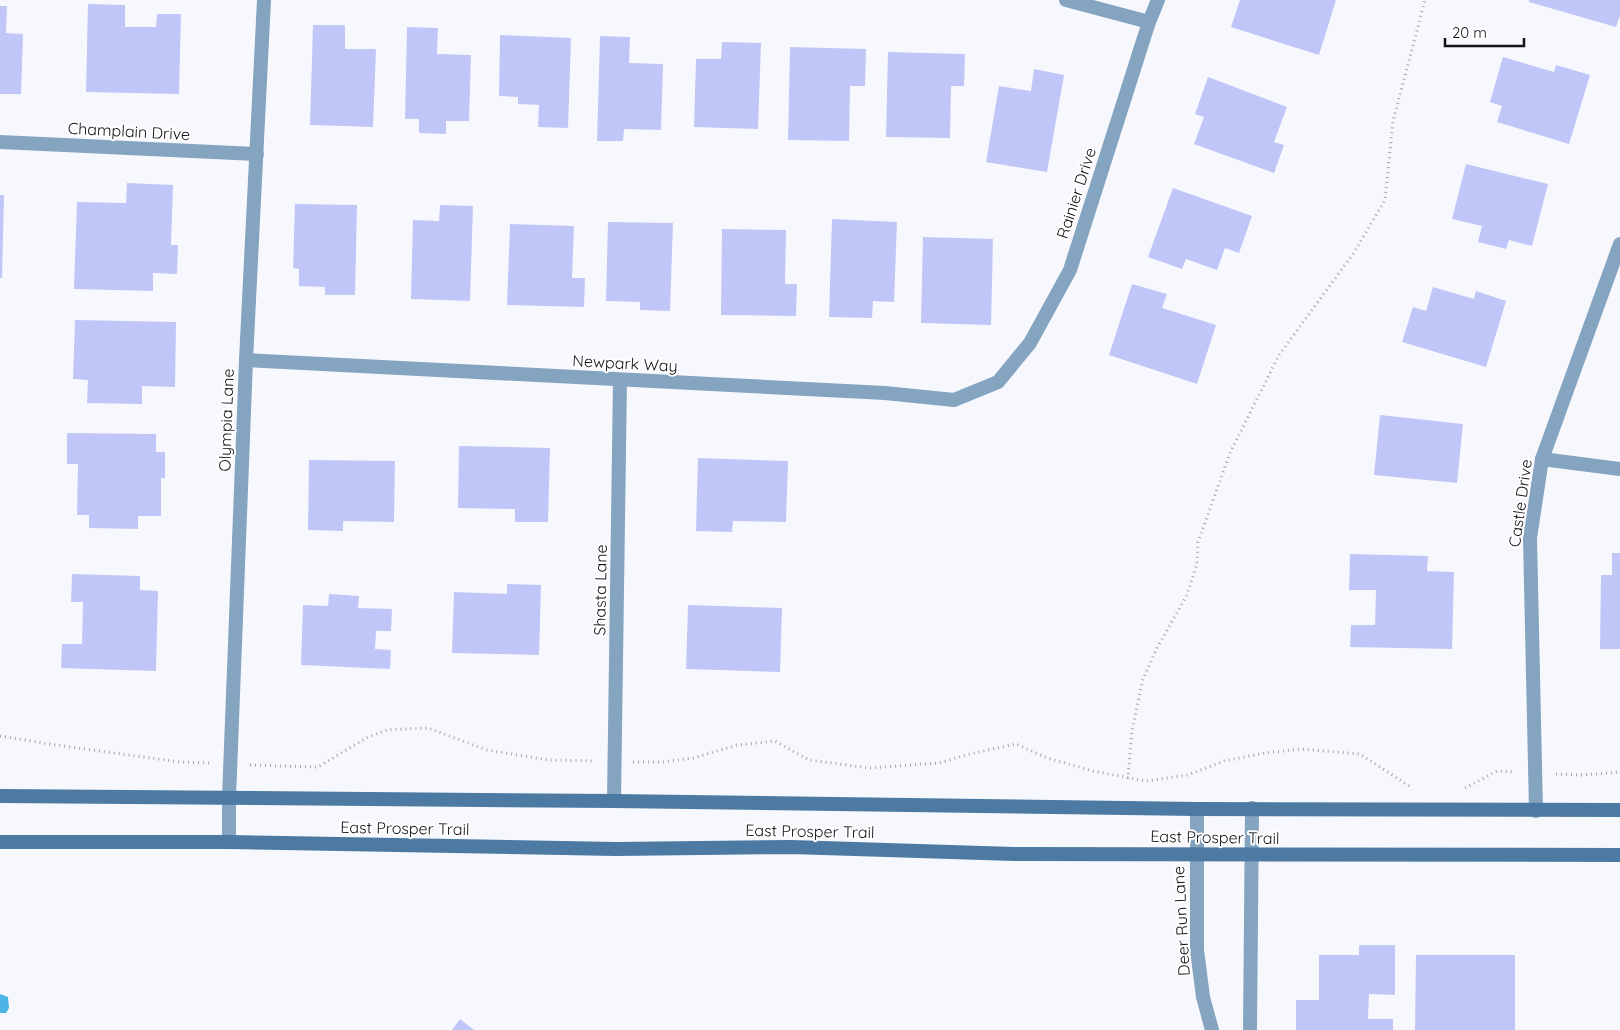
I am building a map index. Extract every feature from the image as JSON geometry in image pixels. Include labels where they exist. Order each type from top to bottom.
[{"type":"main road","name":"East Prosper Trail","points":[[0,796],[614,801],[1316,810],[1620,810]]},
{"type":"main road","name":"East Prosper Trail","points":[[0,842],[229,842],[616,849],[791,847],[1014,854],[1196,854],[1252,856],[1620,855]]},
{"type":"street","name":"Olympia Lane","points":[[229,842],[230,764],[246,360],[264,0]]},
{"type":"street","points":[[1066,0],[1148,22]]},
{"type":"street","name":"Rainier Drive","points":[[998,382],[1030,343],[1070,270],[1148,22],[1158,0]]},
{"type":"street","name":"Champlain Drive","points":[[0,142],[257,154]]},
{"type":"street","name":"Castle Drive","points":[[1536,811],[1530,538],[1542,459],[1620,244]]},
{"type":"street","name":"Newpark Way","points":[[246,360],[885,393],[954,400],[998,382]]},
{"type":"street","name":"Shasta Lane","points":[[614,801],[620,380]]},
{"type":"street","points":[[1542,459],[1620,469]]},
{"type":"street","name":"Deer Run Lane","points":[[1197,808],[1197,950],[1204,997],[1212,1030]]},
{"type":"street","points":[[1250,1030],[1252,808]]},
{"type":"path","points":[[1128,779],[1132,730],[1143,679],[1157,648],[1187,595],[1197,563],[1198,542],[1230,453],[1279,355],[1353,254],[1385,200],[1393,121],[1426,0]]},
{"type":"path","points":[[0,736],[180,762],[318,767],[366,738],[387,730],[428,728],[486,750],[548,760],[671,761],[693,758],[737,745],[775,741],[809,760],[869,768],[939,763],[1016,744],[1047,758],[1093,771],[1146,782],[1188,775],[1224,761],[1265,753],[1301,749],[1360,754],[1411,788],[1420,788]]},
{"type":"path","points":[[1458,788],[1467,788],[1497,771],[1583,775],[1620,772]]},
{"type":"water","points":[[0,994],[8,997],[9,1008],[6,1013],[0,1013]]},
{"type":"building","points":[[1240,0],[1336,0],[1319,55],[1231,27]]},
{"type":"building","points":[[1529,0],[1620,0],[1620,15],[1616,27],[1529,2]]},
{"type":"building","points":[[88,4],[125,5],[125,27],[156,27],[157,14],[181,14],[179,94],[86,92]]},
{"type":"building","points":[[0,6],[7,6],[6,33],[23,34],[21,94],[0,94]]},
{"type":"building","points":[[313,25],[345,25],[345,49],[376,49],[373,127],[310,125]]},
{"type":"building","points":[[407,27],[438,28],[437,54],[471,55],[469,121],[446,121],[446,134],[419,133],[419,119],[405,119]]},
{"type":"building","points":[[500,35],[571,38],[568,128],[538,127],[539,105],[518,104],[518,97],[499,96]]},
{"type":"building","points":[[600,36],[630,37],[629,63],[663,64],[661,130],[624,129],[623,141],[597,141]]},
{"type":"building","points":[[722,42],[761,43],[758,129],[694,127],[696,59],[721,59]]},
{"type":"building","points":[[790,47],[866,49],[865,86],[850,86],[849,141],[788,140]]},
{"type":"building","points":[[888,52],[965,54],[964,86],[951,86],[950,138],[886,137]]},
{"type":"building","points":[[1503,57],[1554,72],[1556,65],[1590,75],[1569,144],[1497,122],[1502,106],[1490,102]]},
{"type":"building","points":[[1034,69],[1064,75],[1047,172],[986,162],[999,86],[1031,91]]},
{"type":"building","points":[[1208,77],[1287,107],[1274,142],[1284,145],[1274,173],[1194,144],[1204,117],[1195,114]]},
{"type":"building","points":[[1466,164],[1548,184],[1532,246],[1509,240],[1506,249],[1478,242],[1482,226],[1452,219]]},
{"type":"building","points":[[127,183],[173,185],[171,245],[178,245],[177,274],[153,273],[153,291],[74,289],[77,202],[126,203]]},
{"type":"building","points":[[1173,188],[1252,216],[1239,253],[1225,248],[1217,270],[1186,259],[1182,269],[1148,257]]},
{"type":"building","points":[[0,195],[4,195],[2,278],[0,278]]},
{"type":"building","points":[[295,204],[357,205],[355,295],[325,295],[325,287],[299,286],[299,269],[293,268]]},
{"type":"building","points":[[440,205],[473,206],[470,301],[411,299],[413,220],[439,221]]},
{"type":"building","points":[[832,219],[897,222],[894,302],[873,301],[872,318],[829,317]]},
{"type":"building","points":[[608,222],[673,223],[670,311],[640,310],[640,302],[606,301]]},
{"type":"building","points":[[510,224],[574,226],[572,278],[585,278],[584,307],[507,305]]},
{"type":"building","points":[[722,229],[786,230],[785,284],[797,284],[796,316],[721,315]]},
{"type":"building","points":[[923,237],[993,239],[991,325],[921,323]]},
{"type":"building","points":[[1132,284],[1167,294],[1162,308],[1216,325],[1197,384],[1109,355]]},
{"type":"building","points":[[1433,287],[1474,299],[1476,291],[1506,301],[1486,367],[1402,342],[1413,307],[1426,311]]},
{"type":"building","points":[[75,320],[176,322],[175,387],[142,386],[142,404],[87,403],[88,380],[73,379]]},
{"type":"building","points":[[1380,415],[1463,424],[1457,483],[1374,475]]},
{"type":"building","points":[[67,433],[156,434],[156,452],[165,452],[165,478],[161,478],[161,516],[138,516],[138,529],[89,528],[89,515],[77,515],[78,464],[67,464]]},
{"type":"building","points":[[459,446],[550,448],[548,522],[515,522],[515,509],[458,508]]},
{"type":"building","points":[[698,458],[788,461],[786,522],[733,521],[732,532],[696,531]]},
{"type":"building","points":[[309,460],[395,461],[394,522],[343,521],[343,531],[308,530]]},
{"type":"building","points":[[1612,553],[1620,553],[1620,649],[1600,649],[1601,575],[1612,575]]},
{"type":"building","points":[[1350,554],[1428,556],[1427,571],[1454,572],[1452,649],[1350,647],[1351,625],[1375,625],[1376,590],[1349,590]]},
{"type":"building","points":[[72,574],[140,576],[140,590],[158,591],[156,671],[61,668],[62,644],[82,644],[83,602],[71,602]]},
{"type":"building","points":[[507,584],[541,585],[539,655],[452,653],[454,592],[507,594]]},
{"type":"building","points":[[329,594],[359,596],[358,608],[392,609],[391,631],[376,631],[375,649],[391,650],[390,669],[301,665],[303,605],[328,606]]},
{"type":"building","points":[[688,605],[782,608],[780,672],[686,669]]},
{"type":"building","points":[[1359,945],[1395,945],[1395,995],[1369,994],[1368,1019],[1393,1019],[1393,1030],[1296,1030],[1296,1000],[1319,1000],[1319,955],[1359,955]]},
{"type":"building","points":[[1416,955],[1515,955],[1515,1030],[1415,1030]]},
{"type":"building","points":[[460,1019],[474,1030],[452,1030]]}]
